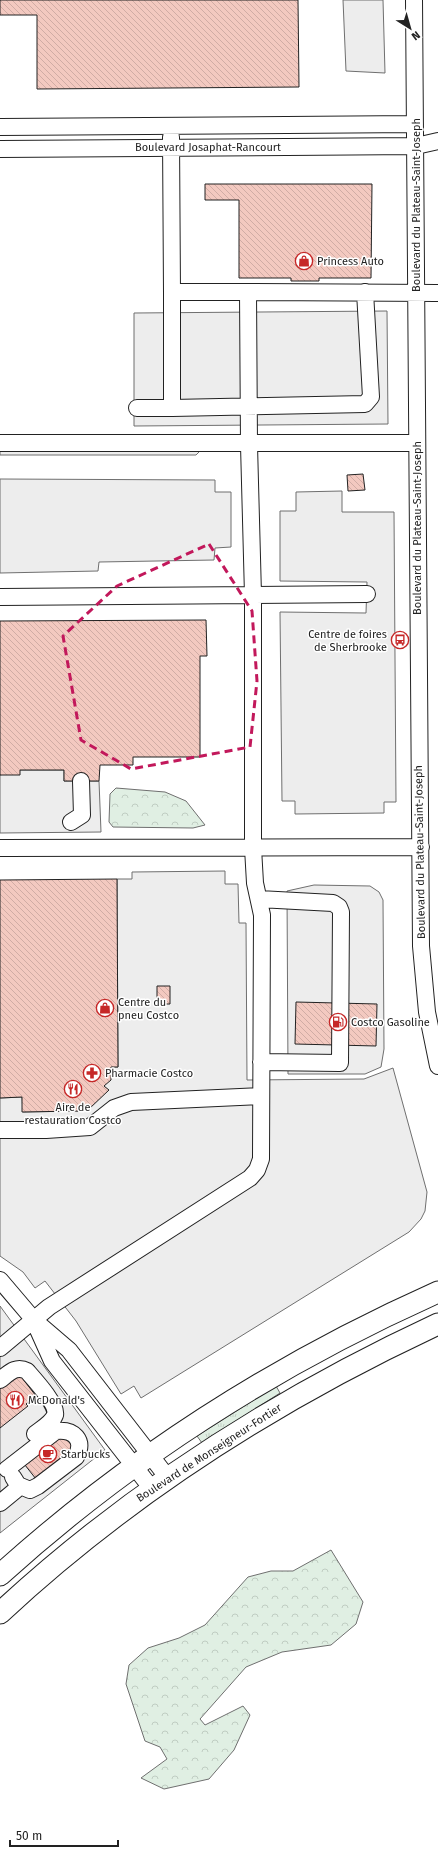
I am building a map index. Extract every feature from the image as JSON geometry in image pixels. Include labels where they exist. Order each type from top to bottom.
[{"type":"main road","points":[[0,1575],[67,1519],[143,1461],[212,1414],[306,1358],[376,1321],[438,1292]]},
{"type":"main road","name":"Boulevard de Monseigneur-Fortier","points":[[0,1613],[77,1546],[160,1484],[257,1420],[303,1393],[373,1355],[438,1324]]},
{"type":"street","name":"Boulevard du Plateau-Saint-Joseph","points":[[414,0],[422,973],[426,1012],[437,1061]]},
{"type":"street","name":"Boulevard Josaphat-Rancourt","points":[[0,126],[415,124]]},
{"type":"street","points":[[415,124],[438,141]]},
{"type":"street","points":[[171,126],[172,408]]},
{"type":"street","name":"Boulevard Josaphat-Rancourt","points":[[0,149],[416,146],[438,141]]},
{"type":"street","points":[[172,292],[438,293]]},
{"type":"street","points":[[0,1348],[67,1295],[254,1174],[261,1159],[262,915],[255,882],[253,848],[253,595],[248,445],[248,292]]},
{"type":"street","points":[[137,408],[365,404],[370,397],[365,292]]},
{"type":"street","points":[[0,443],[248,445],[417,444]]},
{"type":"street","points":[[0,597],[367,594]]},
{"type":"street","points":[[71,822],[82,815],[81,781]]},
{"type":"street","points":[[0,848],[420,847]]},
{"type":"street","points":[[259,899],[333,903],[339,907],[341,912],[340,1063],[261,1062]]},
{"type":"street","points":[[0,1130],[46,1130],[90,1127],[114,1108],[131,1102],[261,1096]]},
{"type":"street","points":[[0,1280],[34,1320],[68,1350],[160,1484]]},
{"type":"street","points":[[0,1380],[15,1369],[21,1368],[27,1371],[55,1406],[55,1414],[51,1421],[2,1464]]},
{"type":"street","points":[[56,1431],[69,1431],[80,1444],[80,1450],[76,1457],[38,1486],[30,1490],[18,1486],[2,1464],[56,1431]]},
{"type":"street","points":[[0,1502],[17,1489],[18,1486]]},
{"type":"highlighted area","points":[[209,544],[252,611],[257,681],[250,747],[131,769],[81,740],[63,636],[117,586]]},
{"type":"green space","points":[[116,788],[165,792],[186,801],[205,825],[193,828],[113,827],[109,822],[110,794]]},
{"type":"green space","points":[[276,1386],[280,1393],[202,1443],[197,1436]]},
{"type":"green space","points":[[331,1550],[363,1602],[356,1624],[331,1645],[282,1652],[246,1667],[200,1719],[205,1725],[243,1706],[250,1715],[234,1750],[209,1779],[164,1789],[141,1778],[167,1759],[160,1747],[145,1741],[126,1684],[129,1665],[148,1648],[179,1638],[205,1625],[248,1577],[271,1571],[293,1571]]},
{"type":"shaded area","points":[[343,0],[383,0],[385,73],[346,71]]},
{"type":"shaded area","points":[[387,311],[388,424],[134,426],[134,313]]},
{"type":"shaded area","points":[[0,443],[207,444],[196,455],[0,455]]},
{"type":"shaded area","points":[[0,479],[215,480],[215,492],[231,492],[231,547],[215,548],[214,560],[99,562],[98,571],[0,573]]},
{"type":"shaded area","points":[[342,491],[342,512],[394,512],[396,802],[384,802],[384,813],[295,814],[295,801],[282,801],[280,612],[366,613],[367,582],[280,581],[280,511],[296,511],[296,492]]},
{"type":"shaded area","points":[[20,770],[64,770],[64,781],[99,781],[101,832],[0,833],[0,775]]},
{"type":"shaded area","points":[[225,871],[225,884],[238,884],[239,923],[246,923],[247,1080],[364,1079],[393,1068],[427,1192],[425,1211],[421,1219],[409,1232],[141,1398],[134,1386],[121,1394],[76,1321],[45,1281],[35,1288],[23,1272],[0,1256],[0,1098],[22,1097],[23,1112],[78,1111],[85,1105],[89,1109],[108,1090],[104,1086],[111,1067],[118,1067],[117,879],[132,879],[132,872]]},
{"type":"shaded area","points":[[314,885],[370,886],[379,892],[383,900],[384,1049],[381,1067],[365,1074],[288,1074],[287,891]]},
{"type":"shaded area","points":[[0,1306],[105,1450],[0,1533]]},
{"type":"building","points":[[0,0],[298,0],[299,87],[37,89],[37,15],[0,15]]},
{"type":"building","points":[[205,184],[372,184],[371,278],[319,278],[319,281],[291,281],[291,278],[239,278],[239,200],[205,200]]},
{"type":"building","points":[[363,474],[365,490],[348,491],[347,475]]},
{"type":"building","points":[[206,620],[207,656],[200,656],[200,757],[133,757],[133,765],[100,765],[99,781],[64,781],[64,770],[20,770],[20,775],[0,775],[0,621]]},
{"type":"building","points":[[117,879],[118,1067],[111,1067],[111,1080],[104,1086],[109,1090],[89,1109],[85,1105],[78,1111],[22,1112],[22,1097],[0,1098],[0,880]]},
{"type":"building","points":[[157,986],[170,986],[170,1004],[157,1004]]},
{"type":"building","points":[[296,1002],[377,1004],[376,1046],[295,1044]]},
{"type":"building","name":"McDonald's","points":[[16,1370],[36,1396],[26,1404],[28,1406],[0,1428],[0,1382]]},
{"type":"building","name":"Starbucks","points":[[61,1430],[75,1449],[36,1479],[21,1460]]},
{"type":"place","name":"Princess Auto","points":[[304,261]]},
{"type":"place","name":"Centre de foires de Sherbrooke","points":[[400,640]]},
{"type":"place","name":"Centre du pneu Costco","points":[[105,1008]]},
{"type":"place","name":"Costco Gasoline","points":[[338,1022]]},
{"type":"place","name":"Pharmacie Costco","points":[[92,1073]]},
{"type":"place","name":"Aire de restauration Costco","points":[[73,1089]]},
{"type":"place","name":"McDonald's","points":[[15,1400]]},
{"type":"place","name":"Starbucks","points":[[48,1454]]}]
